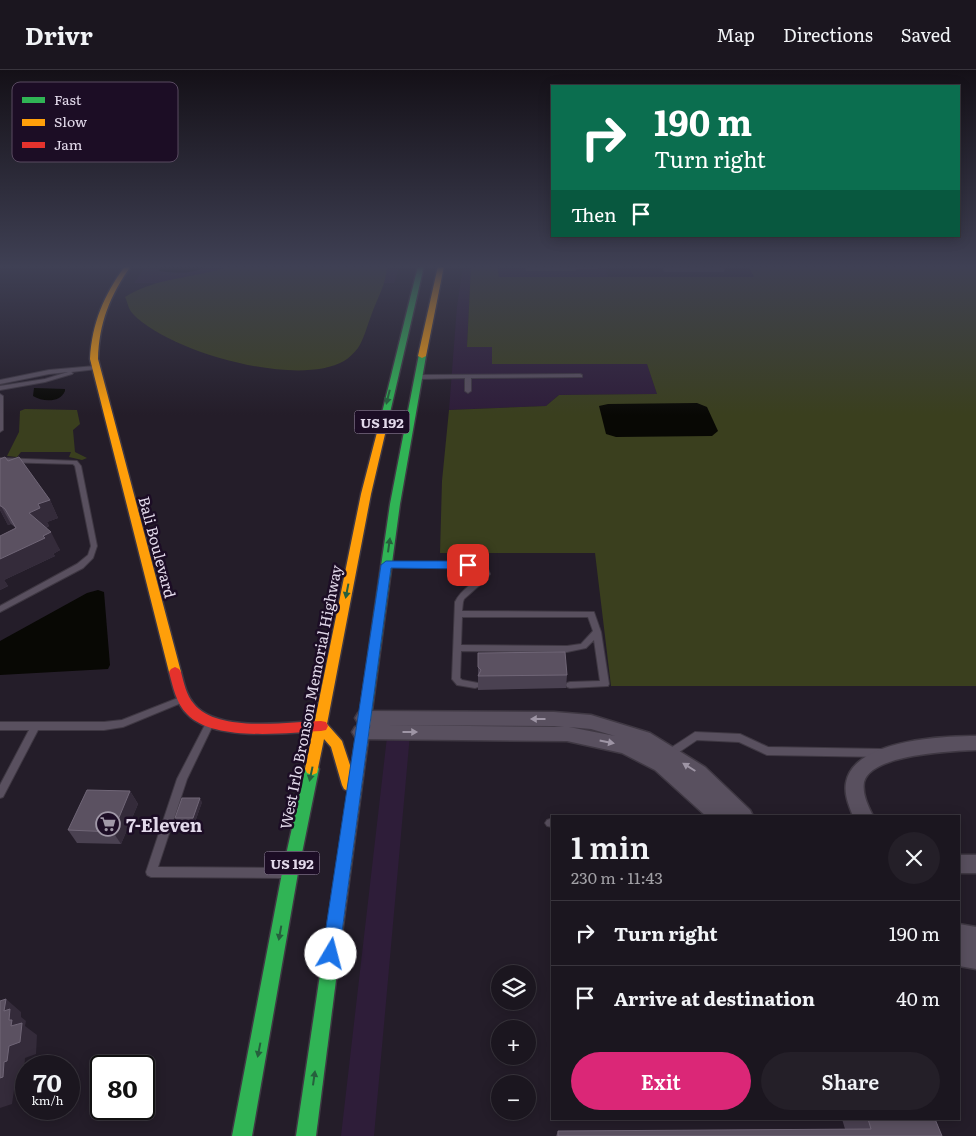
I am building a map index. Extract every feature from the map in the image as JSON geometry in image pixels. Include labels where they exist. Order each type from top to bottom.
[{"type":"main road","name":"Bali Boulevard","points":[[99,316],[94,338],[95,368],[180,692],[197,716],[230,726],[321,726]]},
{"type":"main road","name":"West Irlo Bronson Memorial Highway","points":[[242,1136],[290,873],[366,494],[409,316]]},
{"type":"main road","name":"US 192","points":[[306,1136],[352,800],[359,725],[413,401],[431,316]]},
{"type":"main road","points":[[400,350],[406,368],[418,377]]},
{"type":"main road","points":[[393,377],[406,385],[413,401]]},
{"type":"main road","points":[[331,675],[336,702]]},
{"type":"main road","points":[[321,726],[330,733],[339,745],[352,800]]},
{"type":"street","points":[[359,725],[567,734],[626,746],[665,760],[715,810],[738,815]]},
{"type":"street","points":[[863,815],[856,795],[857,776],[867,764],[894,754],[943,744],[976,743]]},
{"type":"street","points":[[960,864],[976,864]]},
{"type":"street","points":[[960,935],[976,938]]},
{"type":"street","points":[[960,955],[976,958]]},
{"type":"lane","points":[[0,388],[46,380],[95,368]]},
{"type":"lane","points":[[0,382],[48,372],[77,371]]},
{"type":"lane","points":[[418,377],[580,376]]},
{"type":"lane","points":[[468,377],[468,392]]},
{"type":"lane","points":[[0,396],[2,420],[0,430]]},
{"type":"lane","points":[[0,460],[75,462],[78,466],[94,546],[91,556],[80,566],[0,609]]},
{"type":"lane","points":[[386,565],[468,565],[485,571],[484,578],[461,596],[459,614],[456,679],[460,683],[476,685]]},
{"type":"lane","points":[[459,614],[591,614],[597,632],[605,684],[570,685]]},
{"type":"lane","points":[[457,648],[567,649],[583,646],[597,632]]},
{"type":"lane","points":[[0,726],[104,726],[123,723],[184,699]]},
{"type":"lane","points":[[211,721],[182,779],[151,872],[290,873]]},
{"type":"lane","points":[[0,794],[35,726]]},
{"type":"lane","points":[[665,760],[695,736],[732,736],[767,751],[894,754]]},
{"type":"shaded area","points":[[456,316],[469,316],[467,347],[492,347],[492,364],[647,364],[657,394],[559,395],[546,406],[449,410]]},
{"type":"shaded area","points":[[34,388],[65,389],[65,391],[59,398],[46,400],[33,396]]},
{"type":"shaded area","points":[[697,403],[707,407],[718,431],[712,436],[616,437],[606,434],[599,406],[608,404]]},
{"type":"shaded area","points":[[98,590],[104,592],[110,665],[108,669],[0,675],[0,641],[87,593]]},
{"type":"shaded area","points":[[390,711],[412,712],[374,1136],[341,1136]]},
{"type":"green space","points":[[135,316],[371,316],[358,348],[344,361],[323,368],[296,370],[266,368],[234,362],[203,353],[150,328]]},
{"type":"green space","points":[[469,316],[976,316],[976,686],[611,686],[595,553],[440,553],[442,481],[449,410],[546,406],[559,395],[657,394],[647,364],[492,364],[492,347],[467,347]]},
{"type":"green space","points":[[25,409],[77,410],[80,424],[73,430],[75,452],[87,458],[82,460],[69,457],[71,452],[21,452],[17,457],[7,456],[19,432],[20,411]]},
{"type":"building","points":[[5,457],[8,461],[19,457],[50,500],[38,504],[40,508],[29,513],[51,532],[43,536],[45,538],[0,559],[0,536],[16,528],[5,509],[0,506],[0,459]]},
{"type":"building","points":[[565,652],[567,675],[478,676],[481,670],[478,667],[478,653]]},
{"type":"building","points":[[87,790],[130,791],[113,832],[68,830]]},
{"type":"building","points":[[182,798],[200,798],[193,818],[175,818]]},
{"type":"building","points":[[6,999],[4,1011],[10,1009],[9,1020],[12,1020],[11,1026],[22,1023],[20,1042],[9,1046],[7,1061],[4,1062],[3,1077],[0,1078],[0,1001]]},
{"type":"building","points":[[868,1120],[935,1120],[942,1136],[558,1136],[558,1131],[871,1129]]},
{"type":"traffic: fast","points":[[385,417],[409,316]]},
{"type":"traffic: fast","points":[[365,718],[395,504],[422,356]]},
{"type":"traffic: fast","points":[[242,1136],[290,873],[312,769]]},
{"type":"traffic: fast","points":[[306,1136],[333,941]]},
{"type":"traffic: slow","points":[[101,316],[96,333],[94,359],[175,672]]},
{"type":"traffic: slow","points":[[422,356],[430,316]]},
{"type":"traffic: slow","points":[[312,769],[366,494],[385,417]]},
{"type":"traffic: slow","points":[[333,941],[365,718]]},
{"type":"traffic: slow","points":[[321,726],[337,745],[349,785]]},
{"type":"traffic: jam","points":[[175,672],[182,694],[190,709],[206,720],[221,725],[256,728],[321,726]]},
{"type":"place","name":"7-Eleven","points":[[108,824]]},
{"type":"route","points":[[331,954],[386,565],[468,565]]}]
